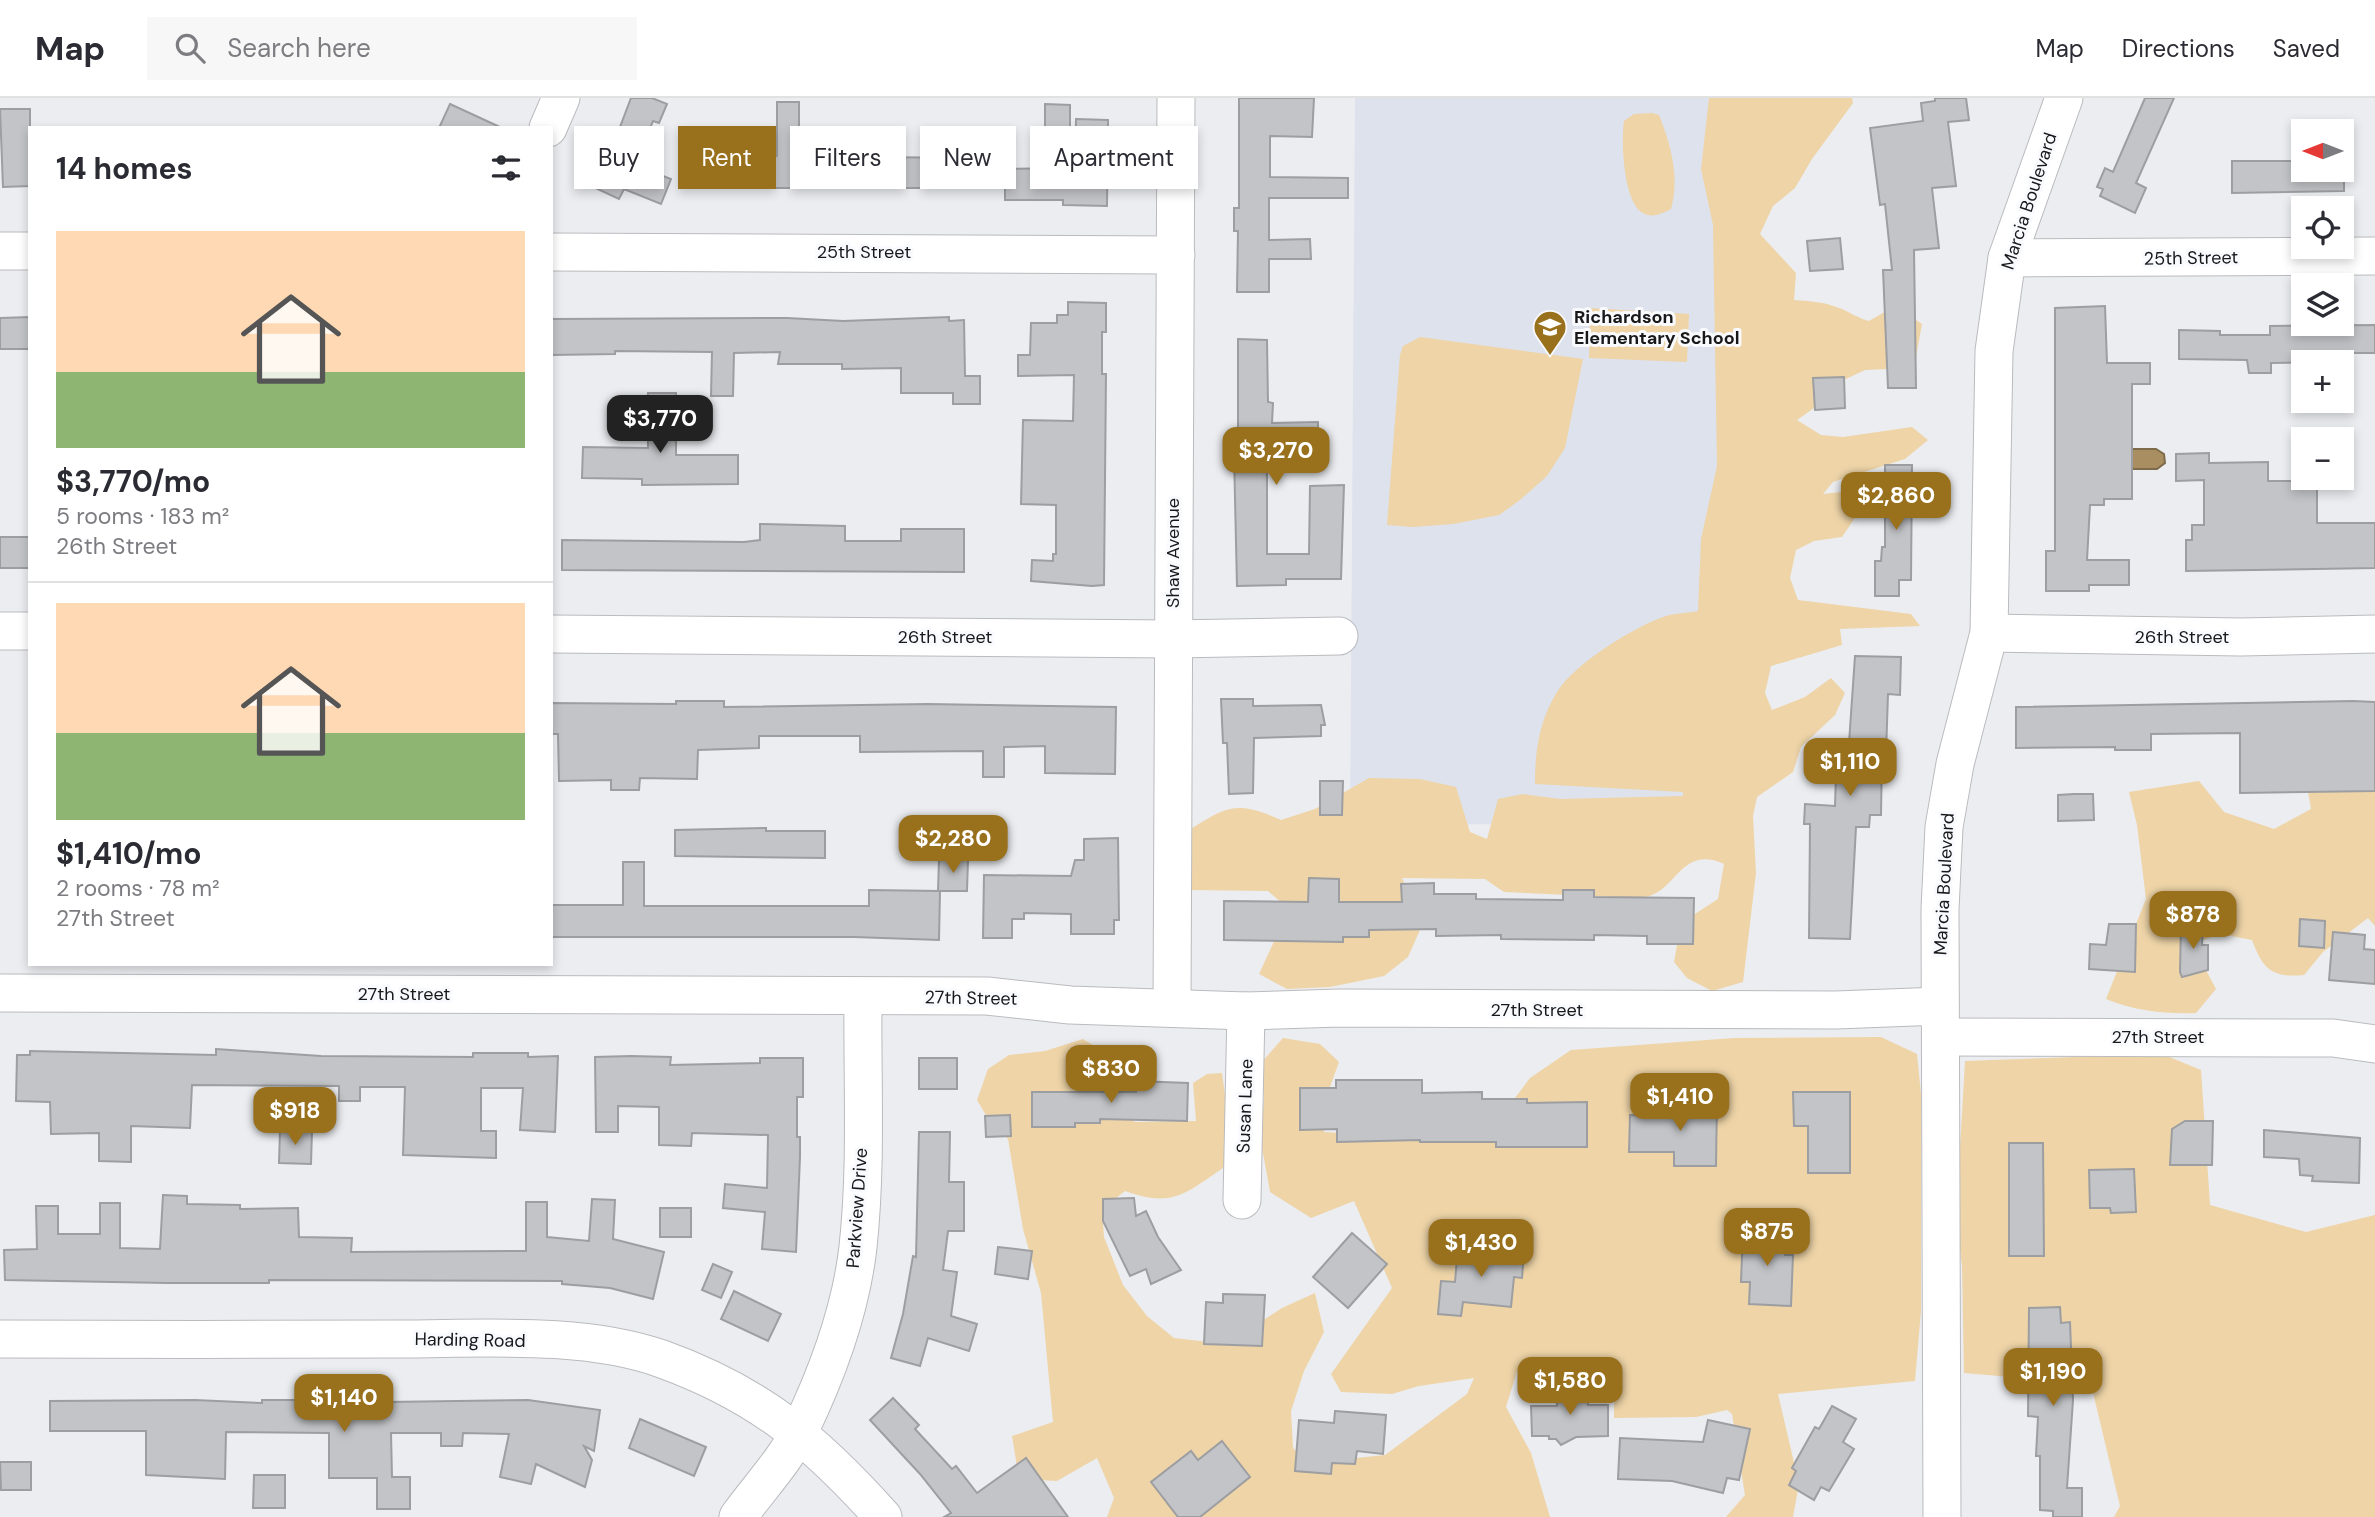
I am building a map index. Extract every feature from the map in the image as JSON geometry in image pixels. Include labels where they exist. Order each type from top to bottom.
[{"type":"street","points":[[549,126],[561,98]]},
{"type":"street","name":"Shaw Avenue","points":[[1172,1009],[1176,98]]},
{"type":"street","name":"Marcia Boulevard","points":[[1942,1517],[1941,1021],[1944,827],[1958,744],[1989,633],[1994,351],[2007,258],[2064,98]]},
{"type":"street","points":[[0,251],[28,251]]},
{"type":"street","name":"25th Street","points":[[553,251],[1176,255]]},
{"type":"street","name":"25th Street","points":[[2007,258],[2375,256]]},
{"type":"street","points":[[0,631],[28,631]]},
{"type":"street","name":"26th Street","points":[[1989,633],[2229,637],[2375,634]]},
{"type":"street","name":"26th Street","points":[[553,634],[1173,639],[1339,636]]},
{"type":"street","name":"27th Street","points":[[0,993],[119,979],[863,996],[987,996],[1070,1005],[1246,1011],[1339,1008],[1836,1010],[1941,1021],[2333,1038],[2375,1044]]},
{"type":"street","name":"Parkview Drive","points":[[738,1517],[799,1432],[839,1332],[858,1249],[863,996]]},
{"type":"street","name":"Susan Lane","points":[[1242,1200],[1246,1011]]},
{"type":"street","name":"Harding Road","points":[[0,1339],[577,1343],[659,1358],[721,1383],[799,1432],[883,1517]]},
{"type":"shaded area","name":"Richardson Elementary School","points":[[1355,98],[1749,98],[1714,823],[1350,825]]},
{"type":"shaded area","points":[[1709,98],[1852,98],[1853,103],[1812,159],[1795,188],[1773,206],[1760,234],[1796,273],[1794,300],[1828,304],[1869,321],[1895,306],[1922,324],[1916,357],[1887,369],[1865,370],[1831,386],[1814,408],[1797,420],[1821,435],[1843,437],[1912,427],[1928,440],[1905,459],[1833,482],[1823,494],[1850,491],[1861,509],[1842,537],[1814,541],[1796,550],[1790,578],[1798,600],[1911,614],[1920,626],[1840,629],[1842,645],[1771,666],[1765,693],[1772,710],[1805,697],[1831,678],[1845,693],[1835,715],[1801,747],[1793,772],[1757,797],[1753,816],[1756,873],[1743,982],[1712,991],[1687,978],[1674,962],[1681,923],[1718,899],[1724,864],[1700,860],[1683,868],[1662,889],[1650,896],[1638,898],[1504,892],[1485,879],[1402,878],[1423,923],[1408,957],[1384,976],[1330,987],[1287,989],[1259,974],[1289,909],[1268,891],[1188,890],[1179,836],[1218,813],[1238,808],[1250,809],[1281,820],[1315,809],[1369,778],[1420,779],[1456,787],[1470,832],[1487,839],[1498,799],[1523,794],[1560,799],[1683,796],[1683,792],[1535,784],[1535,772],[1542,725],[1551,703],[1565,681],[1606,647],[1638,628],[1666,616],[1698,611],[1701,539],[1717,466],[1713,225],[1701,169]]},
{"type":"shaded area","points":[[1634,114],[1659,115],[1667,138],[1675,185],[1671,209],[1652,215],[1645,214],[1632,199],[1625,172],[1623,142],[1624,121]]},
{"type":"shaded area","points":[[1590,308],[1689,314],[1687,362],[1589,358]]},
{"type":"shaded area","points":[[1420,337],[1583,359],[1565,448],[1547,476],[1499,515],[1453,524],[1413,527],[1387,525],[1400,355],[1403,346]]},
{"type":"shaded area","points":[[2131,449],[2156,449],[2164,454],[2165,463],[2157,469],[2131,469]]},
{"type":"shaded area","points":[[2304,768],[2375,788],[2375,926],[2368,918],[2323,952],[2304,975],[2284,975],[2270,970],[2260,958],[2252,940],[2221,934],[2192,944],[2216,989],[2196,1013],[2150,1011],[2106,999],[2146,899],[2137,825],[2129,792],[2199,781],[2224,812],[2274,829],[2311,809]]},
{"type":"shaded area","points":[[1881,1037],[1917,1054],[1921,1094],[1921,1311],[1915,1381],[1778,1394],[1799,1484],[1793,1517],[1726,1517],[1745,1495],[1732,1414],[1727,1410],[1696,1417],[1614,1418],[1614,1378],[1579,1362],[1517,1371],[1506,1407],[1531,1453],[1550,1517],[1107,1517],[1114,1498],[1097,1458],[1057,1481],[1019,1479],[1012,1436],[1053,1422],[1041,1293],[1023,1229],[1008,1139],[990,1122],[977,1100],[988,1069],[1009,1055],[1045,1051],[1083,1039],[1109,1055],[1120,1111],[1135,1122],[1196,1121],[1193,1083],[1207,1074],[1222,1073],[1230,1131],[1223,1168],[1177,1196],[1155,1198],[1125,1191],[1102,1209],[1104,1237],[1123,1285],[1147,1316],[1174,1338],[1226,1344],[1282,1308],[1315,1293],[1324,1332],[1304,1371],[1291,1411],[1293,1448],[1309,1463],[1385,1455],[1467,1394],[1474,1378],[1419,1386],[1392,1394],[1341,1392],[1331,1374],[1392,1288],[1354,1201],[1311,1218],[1270,1192],[1261,1142],[1264,1097],[1261,1063],[1283,1038],[1320,1044],[1339,1062],[1323,1106],[1324,1132],[1482,1142],[1530,1078],[1571,1050],[1734,1038]]},
{"type":"shaded area","points":[[2162,1054],[2201,1070],[2210,1205],[2306,1232],[2375,1215],[2375,1517],[2114,1517],[2120,1506],[2091,1384],[1964,1373],[1962,1266],[1956,1217],[1965,1061]]},
{"type":"building","points":[[631,98],[652,98],[667,104],[659,123],[653,121],[651,126],[620,126]]},
{"type":"building","points":[[1239,98],[1314,98],[1312,137],[1270,136],[1270,177],[1348,178],[1348,198],[1269,198],[1269,240],[1310,239],[1311,259],[1269,259],[1269,292],[1237,292],[1238,231],[1234,231],[1234,208],[1239,208]]},
{"type":"building","points":[[1935,98],[1966,98],[1969,120],[1948,122],[1956,186],[1932,188],[1939,248],[1914,250],[1916,388],[1888,388],[1883,270],[1892,270],[1885,204],[1880,205],[1870,128],[1923,121],[1921,103],[1935,101]]},
{"type":"building","points":[[2145,98],[2174,98],[2136,183],[2146,188],[2135,213],[2100,196],[2103,189],[2097,187],[2105,168],[2113,172]]},
{"type":"building","points":[[777,102],[799,102],[799,126],[790,126],[790,188],[776,188]]},
{"type":"building","points":[[450,104],[498,126],[440,126]]},
{"type":"building","points":[[1045,104],[1070,105],[1070,126],[1045,126]]},
{"type":"building","points":[[0,109],[30,109],[28,186],[3,187]]},
{"type":"building","points":[[1076,119],[1108,120],[1108,126],[1076,126]]},
{"type":"building","points":[[906,157],[920,157],[920,188],[906,188]]},
{"type":"building","points":[[2232,161],[2291,161],[2291,182],[2344,182],[2344,191],[2232,193]]},
{"type":"building","points":[[1016,169],[1030,169],[1030,189],[1107,189],[1107,206],[1063,205],[1063,200],[1005,200],[1005,189],[1016,189]]},
{"type":"building","points":[[664,176],[671,179],[661,204],[624,189],[664,189]]},
{"type":"building","points":[[597,189],[624,189],[619,199]]},
{"type":"building","points":[[1840,238],[1843,269],[1810,271],[1807,241]]},
{"type":"building","points":[[1068,302],[1106,303],[1106,332],[1102,332],[1102,374],[1106,374],[1104,585],[1031,581],[1032,560],[1053,561],[1053,554],[1056,554],[1056,505],[1021,504],[1023,420],[1073,421],[1074,375],[1018,376],[1018,355],[1030,355],[1031,323],[1057,323],[1057,315],[1068,315]]},
{"type":"building","points":[[2105,306],[2107,363],[2150,363],[2150,384],[2132,384],[2132,499],[2104,499],[2104,505],[2090,505],[2087,560],[2129,560],[2129,585],[2089,585],[2089,591],[2046,591],[2046,551],[2055,551],[2055,308]]},
{"type":"building","points":[[28,317],[28,349],[0,349],[0,318]]},
{"type":"building","points":[[949,317],[949,321],[964,320],[965,376],[980,376],[980,404],[953,404],[953,393],[901,393],[901,368],[842,369],[842,364],[778,364],[780,352],[734,353],[733,396],[711,396],[712,352],[615,351],[615,354],[553,355],[553,319],[787,318],[843,321]]},
{"type":"building","points":[[2354,325],[2375,325],[2375,353],[2354,353],[2354,350],[2291,350],[2291,363],[2271,363],[2271,373],[2249,373],[2247,360],[2179,359],[2179,330],[2220,331],[2220,335],[2270,335],[2270,326],[2291,326],[2291,336],[2354,336]]},
{"type":"building","points":[[1238,339],[1267,340],[1268,402],[1273,403],[1272,423],[1318,422],[1318,441],[1271,443],[1272,457],[1267,457],[1267,554],[1309,554],[1310,486],[1344,485],[1341,579],[1286,579],[1286,585],[1237,586],[1234,454],[1238,454]]},
{"type":"building","points":[[1844,377],[1845,408],[1815,410],[1813,378]]},
{"type":"building","points":[[648,393],[676,393],[676,455],[738,455],[738,484],[642,485],[642,479],[582,478],[583,447],[648,448]]},
{"type":"building","points":[[2209,453],[2209,463],[2268,462],[2268,481],[2291,481],[2291,490],[2317,490],[2317,523],[2375,523],[2375,568],[2186,571],[2186,540],[2192,540],[2192,525],[2204,525],[2204,480],[2176,481],[2176,454]]},
{"type":"building","points":[[1885,465],[1912,465],[1911,580],[1899,580],[1899,596],[1875,596],[1875,561],[1881,561],[1882,547],[1885,547]]},
{"type":"building","points":[[760,524],[845,526],[845,541],[901,541],[901,529],[964,529],[964,572],[562,570],[562,540],[744,542],[760,540]]},
{"type":"building","points":[[0,537],[28,537],[28,568],[0,568]]},
{"type":"building","points":[[1855,656],[1901,657],[1900,695],[1888,694],[1886,754],[1882,754],[1881,815],[1870,815],[1869,827],[1856,827],[1850,939],[1809,938],[1810,824],[1804,824],[1805,804],[1835,806],[1837,743],[1849,743]]},
{"type":"building","points":[[1221,699],[1253,699],[1253,706],[1321,705],[1325,725],[1321,725],[1321,736],[1254,738],[1253,793],[1229,794],[1227,743],[1223,743]]},
{"type":"building","points":[[676,701],[724,701],[724,707],[928,704],[1116,707],[1115,774],[1045,773],[1045,746],[1004,747],[1004,777],[983,777],[983,751],[860,752],[860,736],[759,736],[759,748],[698,750],[697,779],[640,778],[639,790],[611,790],[611,780],[559,781],[558,734],[553,734],[553,703],[676,704]]},
{"type":"building","points":[[2375,702],[2375,791],[2240,793],[2240,733],[2151,734],[2151,750],[2115,750],[2115,747],[2016,748],[2016,707]]},
{"type":"building","points":[[1320,781],[1343,781],[1342,815],[1320,815]]},
{"type":"building","points":[[2093,794],[2094,820],[2058,821],[2058,795]]},
{"type":"building","points":[[766,828],[766,831],[825,831],[825,858],[675,856],[675,830]]},
{"type":"building","points":[[1118,838],[1119,920],[1114,920],[1114,934],[1071,934],[1071,914],[1024,913],[1024,919],[1012,919],[1012,938],[983,938],[984,875],[1071,876],[1075,860],[1084,860],[1084,839]]},
{"type":"building","points":[[939,859],[968,860],[967,891],[938,891]]},
{"type":"building","points":[[623,862],[644,862],[644,906],[869,906],[869,890],[940,891],[939,940],[854,937],[553,937],[553,905],[623,905]]},
{"type":"building","points":[[1309,878],[1339,879],[1339,902],[1402,902],[1401,884],[1434,883],[1434,894],[1476,894],[1476,899],[1563,900],[1563,890],[1594,890],[1594,897],[1694,898],[1693,944],[1647,944],[1647,936],[1594,935],[1594,940],[1501,939],[1501,935],[1436,936],[1436,929],[1369,930],[1369,937],[1343,937],[1343,942],[1224,940],[1224,901],[1308,902]]},
{"type":"building","points":[[2160,898],[2181,898],[2181,922],[2161,922]]},
{"type":"building","points":[[2300,919],[2325,921],[2324,948],[2299,946]]},
{"type":"building","points":[[2109,924],[2136,924],[2135,972],[2089,969],[2090,944],[2106,945]]},
{"type":"building","points":[[2181,926],[2203,927],[2202,945],[2208,945],[2208,970],[2182,977]]},
{"type":"building","points":[[2333,932],[2365,935],[2364,949],[2375,950],[2375,984],[2329,980]]},
{"type":"building","points":[[216,1049],[321,1056],[473,1057],[473,1053],[528,1053],[528,1057],[558,1056],[555,1132],[520,1130],[523,1088],[481,1088],[481,1131],[496,1131],[496,1158],[403,1155],[405,1087],[360,1087],[360,1101],[339,1101],[339,1086],[192,1085],[190,1128],[131,1126],[131,1162],[99,1161],[99,1133],[51,1134],[50,1102],[16,1101],[17,1055],[30,1055],[30,1051],[216,1055]]},
{"type":"building","points":[[595,1057],[671,1057],[670,1065],[760,1063],[760,1058],[803,1058],[803,1097],[797,1097],[800,1157],[796,1252],[762,1249],[765,1212],[723,1208],[725,1184],[767,1188],[768,1135],[692,1133],[691,1146],[659,1145],[659,1107],[618,1106],[618,1132],[596,1132]]},
{"type":"building","points":[[919,1058],[957,1058],[957,1089],[919,1089]]},
{"type":"building","points":[[1336,1080],[1422,1080],[1422,1093],[1482,1092],[1482,1099],[1527,1099],[1527,1103],[1587,1102],[1587,1147],[1496,1147],[1496,1142],[1420,1140],[1337,1142],[1337,1129],[1300,1130],[1300,1088],[1336,1088]]},
{"type":"building","points":[[1136,1081],[1188,1083],[1187,1121],[1100,1119],[1100,1123],[1075,1123],[1075,1127],[1032,1127],[1032,1092],[1136,1092]]},
{"type":"building","points":[[1793,1092],[1850,1092],[1850,1173],[1808,1173],[1808,1126],[1794,1126]]},
{"type":"building","points":[[1677,1098],[1717,1098],[1716,1166],[1674,1166],[1674,1152],[1629,1152],[1630,1115],[1677,1116]]},
{"type":"building","points":[[1010,1115],[1011,1136],[986,1137],[985,1116]]},
{"type":"building","points":[[2185,1121],[2213,1121],[2212,1165],[2170,1165],[2172,1129]]},
{"type":"building","points":[[280,1130],[312,1131],[311,1164],[279,1163]]},
{"type":"building","points":[[2264,1130],[2360,1138],[2359,1183],[2312,1181],[2313,1176],[2300,1175],[2299,1159],[2264,1157]]},
{"type":"building","points":[[919,1132],[950,1132],[949,1182],[964,1182],[964,1231],[948,1231],[943,1270],[957,1272],[951,1316],[977,1324],[969,1351],[928,1338],[920,1366],[891,1358],[903,1314],[913,1256],[916,1257]]},
{"type":"building","points":[[2009,1143],[2043,1143],[2044,1256],[2009,1256]]},
{"type":"building","points":[[2134,1169],[2136,1212],[2111,1213],[2110,1208],[2090,1208],[2089,1170]]},
{"type":"building","points":[[163,1195],[187,1196],[187,1204],[240,1205],[240,1209],[298,1208],[299,1237],[352,1238],[351,1252],[526,1251],[526,1202],[547,1202],[547,1237],[589,1241],[592,1199],[615,1200],[613,1239],[664,1252],[653,1299],[610,1288],[562,1284],[562,1281],[269,1280],[269,1283],[167,1283],[5,1280],[4,1250],[37,1249],[36,1206],[58,1206],[58,1234],[100,1234],[100,1203],[120,1203],[120,1248],[160,1249]]},
{"type":"building","points":[[1134,1198],[1136,1216],[1146,1211],[1158,1237],[1181,1270],[1151,1284],[1146,1269],[1130,1276],[1103,1221],[1103,1199]]},
{"type":"building","points":[[660,1208],[691,1208],[691,1237],[660,1237]]},
{"type":"building","points":[[1743,1230],[1785,1232],[1785,1255],[1793,1255],[1791,1306],[1749,1304],[1750,1282],[1741,1282]]},
{"type":"building","points":[[1352,1233],[1387,1264],[1348,1308],[1313,1277]]},
{"type":"building","points":[[1458,1246],[1524,1252],[1522,1278],[1514,1277],[1511,1307],[1463,1302],[1461,1316],[1438,1314],[1441,1281],[1455,1282]]},
{"type":"building","points":[[998,1247],[1032,1251],[1028,1279],[995,1274]]},
{"type":"building","points":[[713,1264],[732,1272],[721,1298],[702,1290]]},
{"type":"building","points":[[734,1291],[781,1314],[768,1341],[721,1319]]},
{"type":"building","points":[[1223,1294],[1265,1295],[1262,1346],[1204,1344],[1206,1302],[1223,1303]]},
{"type":"building","points":[[2060,1307],[2061,1323],[2070,1322],[2073,1400],[2067,1488],[2082,1488],[2082,1517],[2053,1517],[2053,1511],[2040,1510],[2040,1456],[2036,1456],[2038,1417],[2028,1416],[2029,1308]]},
{"type":"building","points":[[1556,1389],[1588,1389],[1588,1405],[1608,1405],[1608,1436],[1576,1437],[1561,1445],[1556,1439],[1549,1439],[1549,1436],[1532,1436],[1531,1406],[1557,1406]]},
{"type":"building","points":[[893,1398],[919,1425],[915,1429],[952,1469],[956,1466],[977,1493],[1026,1458],[1068,1517],[944,1517],[951,1513],[920,1474],[870,1420]]},
{"type":"building","points":[[195,1400],[262,1403],[262,1400],[315,1400],[315,1403],[528,1400],[600,1410],[594,1451],[584,1446],[592,1460],[585,1487],[536,1464],[531,1484],[500,1477],[509,1434],[463,1433],[462,1446],[441,1446],[441,1433],[391,1433],[392,1477],[410,1477],[410,1509],[377,1509],[377,1478],[329,1478],[329,1433],[226,1432],[225,1479],[146,1475],[146,1431],[50,1431],[50,1401]]},
{"type":"building","points":[[1832,1406],[1856,1419],[1843,1442],[1854,1449],[1829,1491],[1821,1487],[1814,1500],[1789,1485],[1796,1471],[1792,1468],[1815,1427],[1819,1429]]},
{"type":"building","points":[[1335,1411],[1386,1415],[1383,1454],[1357,1451],[1355,1464],[1332,1463],[1331,1474],[1295,1471],[1299,1420],[1334,1423]]},
{"type":"building","points":[[640,1419],[706,1447],[694,1476],[629,1448]]},
{"type":"building","points":[[1708,1420],[1750,1429],[1739,1480],[1727,1478],[1723,1493],[1672,1481],[1618,1479],[1620,1438],[1703,1442]]},
{"type":"building","points":[[1222,1441],[1250,1477],[1200,1517],[1178,1517],[1151,1482],[1191,1451],[1198,1460]]},
{"type":"building","points":[[0,1462],[31,1462],[31,1490],[1,1490]]},
{"type":"building","points":[[254,1475],[285,1475],[285,1508],[253,1508]]},
{"type":"place","name":"Richardson Elementary School","points":[[1550,357]]}]
